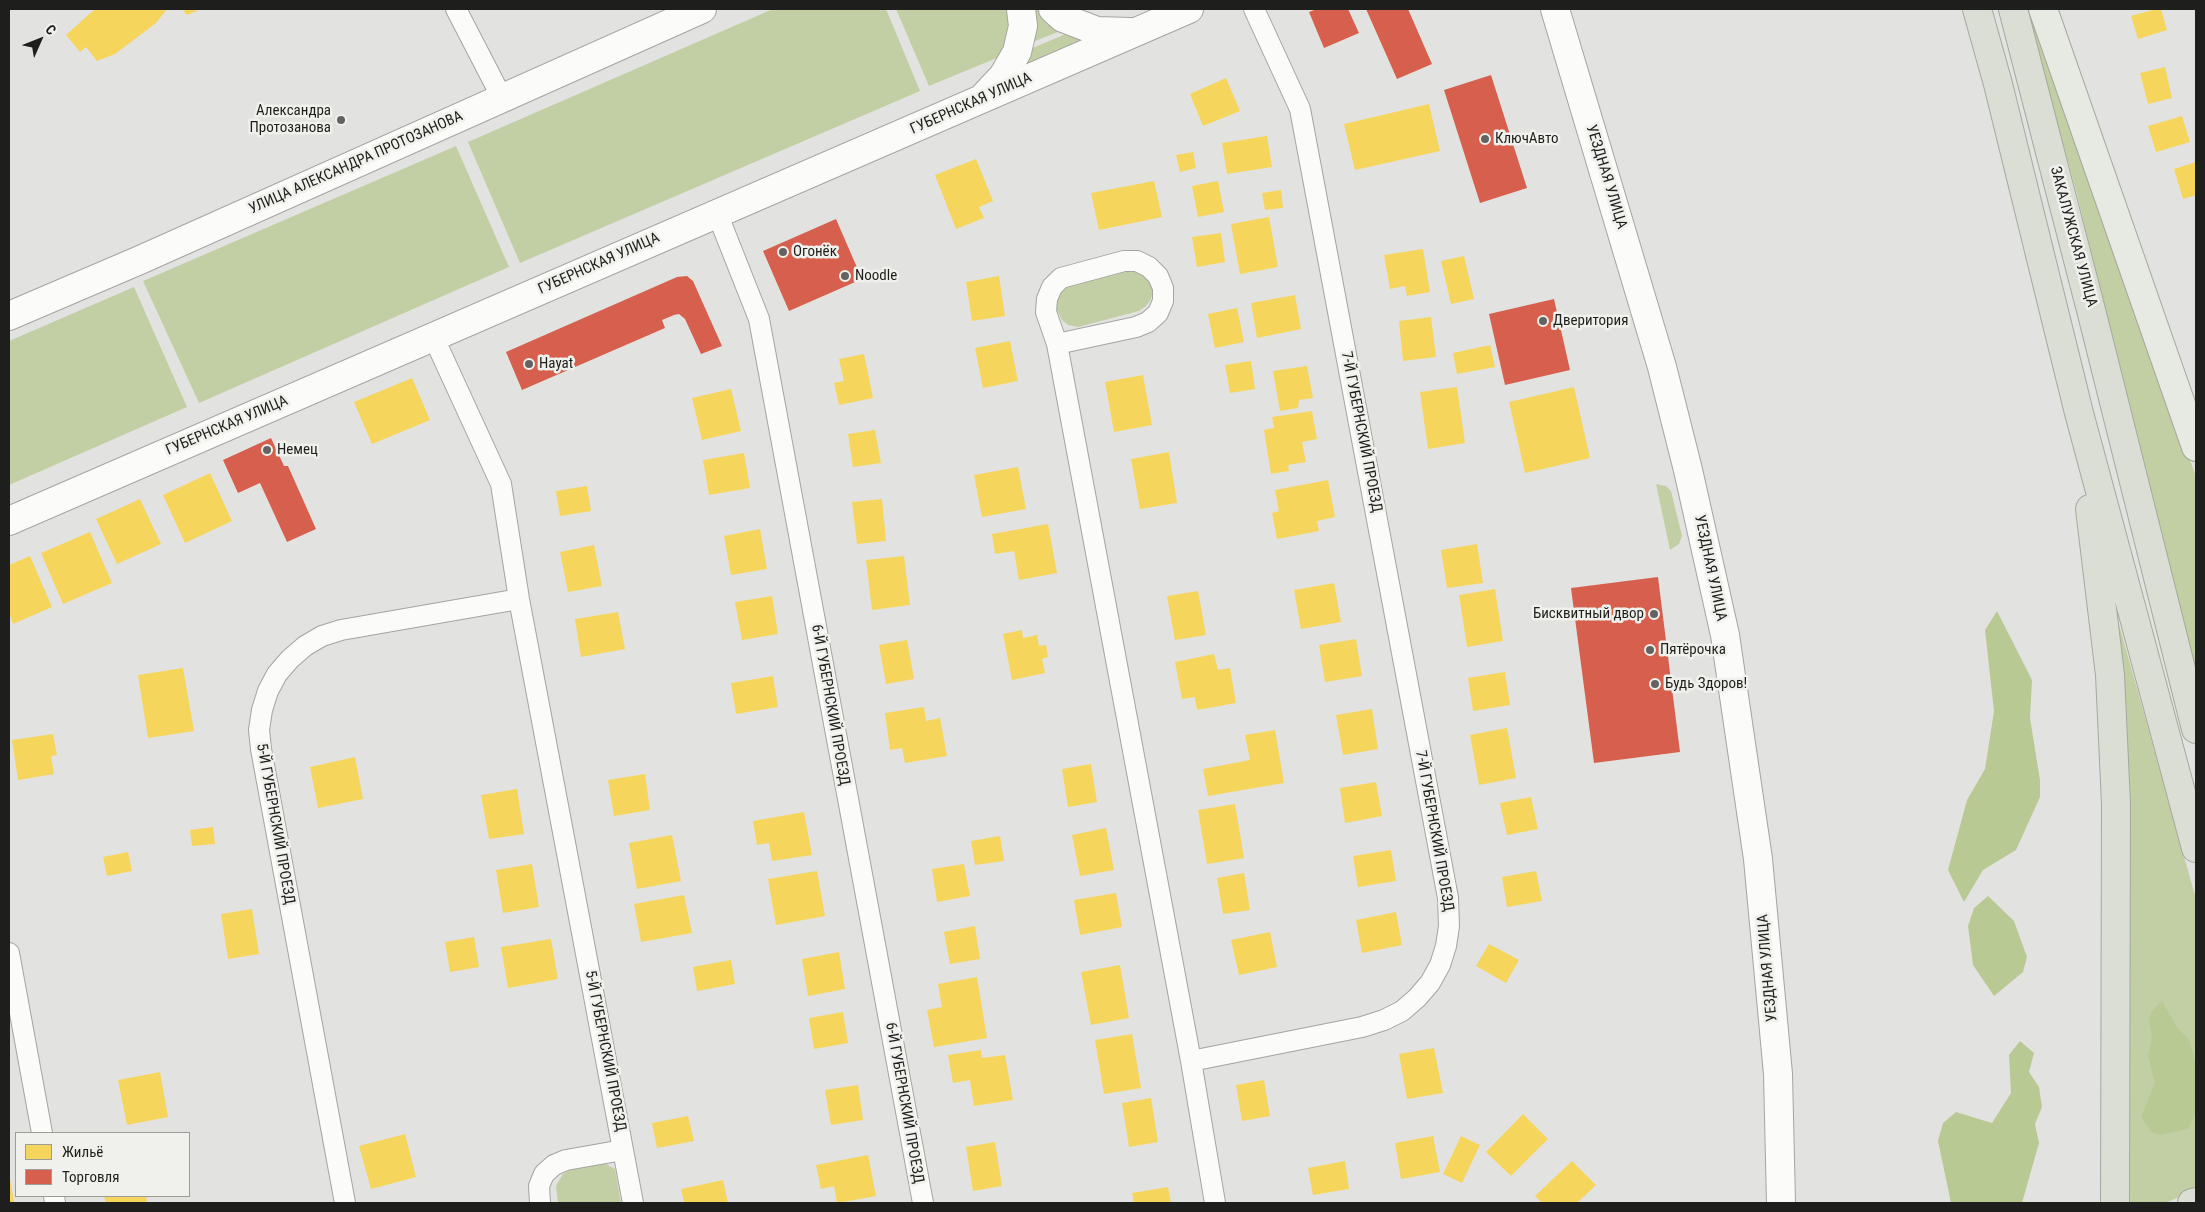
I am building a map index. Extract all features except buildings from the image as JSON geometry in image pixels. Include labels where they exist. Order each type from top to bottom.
[{"type":"highway","points":[[1977,9],[1998,84],[2079,414],[2196,848]]},
{"type":"highway","name":"ЗАКАЛУЖСКАЯ УЛИЦА","points":[[2013,9],[2131,466],[2196,729]]},
{"type":"highway","points":[[2079,414],[2110,675],[2113,729],[2116,804],[2116,1203]]},
{"type":"highway","points":[[2192,1203],[2196,1202]]},
{"type":"main road","points":[[2043,9],[2190,409],[2196,446]]},
{"type":"street","points":[[456,9],[502,98]]},
{"type":"street","name":"УЛИЦА АЛЕКСАНДРА ПРОТОЗАНОВА","points":[[9,316],[702,9]]},
{"type":"street","points":[[980,101],[1003,76],[1017,52],[1023,26],[1021,9]]},
{"type":"street","points":[[1053,9],[1063,18],[1097,31],[1137,32]]},
{"type":"street","name":"ГУБЕРНСКАЯ УЛИЦА","points":[[9,520],[1189,9]]},
{"type":"street","name":"7-Й ГУБЕРНСКИЙ ПРОЕЗД","points":[[1191,1061],[1384,1020],[1402,1011],[1418,998],[1430,983],[1440,965],[1446,946],[1449,926],[1448,898],[1300,110],[1254,9]]},
{"type":"street","name":"УЕЗДНАЯ УЛИЦА","points":[[1555,9],[1662,367],[1688,470],[1725,634],[1758,859],[1778,1074],[1781,1203]]},
{"type":"street","name":"6-Й ГУБЕРНСКИЙ ПРОЕЗД","points":[[718,213],[759,319],[923,1203]]},
{"type":"street","points":[[1057,344],[1136,327],[1148,322],[1158,313],[1163,301],[1163,288],[1158,276],[1149,267],[1137,261],[1124,261],[1061,278],[1052,287],[1047,299],[1046,312],[1057,344],[1191,1061],[1215,1203]]},
{"type":"street","name":"5-Й ГУБЕРНСКИЙ ПРОЕЗД","points":[[433,336],[501,484],[519,598],[633,1203]]},
{"type":"street","name":"5-Й ГУБЕРНСКИЙ ПРОЕЗД","points":[[345,1203],[260,749],[259,730],[262,710],[268,691],[283,666],[305,646],[322,636],[341,630],[519,598]]},
{"type":"street","points":[[9,952],[42,1132]]},
{"type":"street","name":"5-Й ГУБЕРНСКИЙ ПРОЕЗД","points":[[540,1203],[539,1186],[544,1174],[554,1165],[566,1160],[624,1150]]},
{"type":"green space","points":[[773,9],[886,9],[920,91],[520,263],[468,142]]},
{"type":"green space","points":[[896,9],[1013,9],[1004,55],[929,86]]},
{"type":"green space","points":[[1029,9],[1041,9],[1068,28],[1025,45]]},
{"type":"green space","points":[[2026,9],[2036,9],[2196,477],[2196,673],[2142,463],[2077,194]]},
{"type":"green space","points":[[1073,31],[1091,37],[1018,69],[1023,52]]},
{"type":"green space","points":[[456,146],[509,267],[199,403],[143,281]]},
{"type":"green space","points":[[1126,269],[1138,270],[1151,281],[1153,291],[1151,299],[1146,306],[1139,311],[1078,327],[1068,325],[1062,320],[1055,306],[1060,292],[1067,285]]},
{"type":"green space","points":[[134,287],[187,407],[9,485],[9,341]]},
{"type":"green space","points":[[1656,484],[1666,486],[1671,491],[1682,536],[1679,544],[1670,550]]},
{"type":"green space","points":[[2113,603],[2196,899],[2196,1190],[2165,1203],[2125,1203]]},
{"type":"green space","points":[[1997,611],[2032,680],[2030,718],[2040,780],[2040,797],[2016,850],[1983,870],[1964,902],[1948,870],[1967,800],[1985,769],[1994,711],[1985,630]]},
{"type":"green space","points":[[1988,896],[2014,921],[2027,957],[2023,972],[1994,996],[1973,965],[1968,926],[1974,908]]},
{"type":"green space","points":[[2162,1001],[2176,1026],[2189,1040],[2196,1065],[2196,1113],[2188,1129],[2160,1135],[2151,1132],[2141,1117],[2155,1083],[2148,1056],[2152,1038],[2149,1020],[2152,1011]]},
{"type":"green space","points":[[2020,1041],[2034,1053],[2029,1072],[2039,1087],[2042,1107],[2035,1124],[2039,1143],[2022,1203],[1951,1203],[1938,1141],[1943,1123],[1956,1112],[1992,1123],[2011,1093],[2009,1055]]},
{"type":"green space","points":[[604,1163],[615,1169],[621,1203],[558,1203],[556,1186],[563,1174],[573,1169]]},
{"type":"place","name":"Александра Протозанова","points":[[341,120]]},
{"type":"place","name":"КлючАвто","points":[[1485,139]]},
{"type":"place","name":"Огонёк","points":[[783,252]]},
{"type":"place","name":"Noodle","points":[[845,276]]},
{"type":"place","name":"Дверитория","points":[[1543,321]]},
{"type":"place","name":"Hayat","points":[[529,364]]},
{"type":"place","name":"Немец","points":[[267,450]]},
{"type":"place","name":"Бисквитный двор","points":[[1654,614]]},
{"type":"place","name":"Пятёрочка","points":[[1650,650]]},
{"type":"place","name":"Будь Здоров!","points":[[1655,684]]}]
